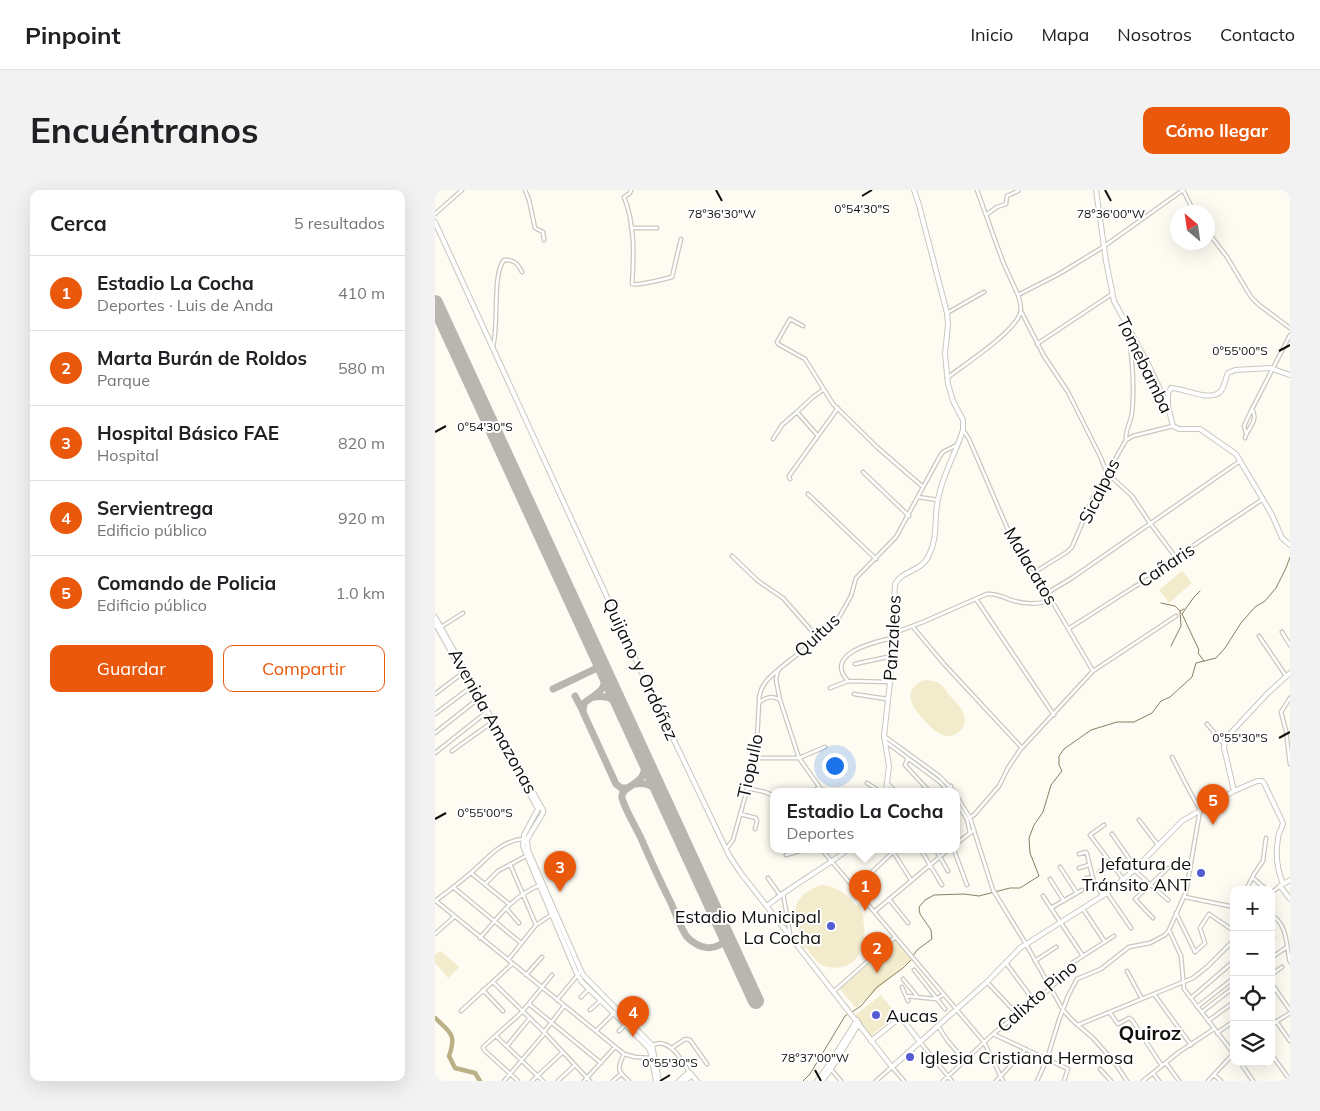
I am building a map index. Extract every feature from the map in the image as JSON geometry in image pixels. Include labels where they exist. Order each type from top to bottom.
[{"type":"street","points":[[435,214],[462,190]]},
{"type":"street","points":[[525,190],[529,198],[535,228],[543,232],[544,240]]},
{"type":"street","points":[[631,190],[624,197],[629,208],[633,252],[632,284],[634,286],[673,277],[681,239]]},
{"type":"street","points":[[914,190],[947,313],[948,325],[945,354],[947,378],[949,392],[963,420],[963,430]]},
{"type":"street","points":[[977,190],[1003,262],[1018,295],[1021,312],[1037,344],[1068,392],[1101,456],[1107,473],[1132,496],[1177,559]]},
{"type":"street","name":"Tomebamba","points":[[1096,190],[1103,247],[1112,294],[1168,406],[1173,426],[1179,429],[1204,431],[1229,448],[1241,460],[1282,538],[1289,545]]},
{"type":"street","points":[[1018,295],[1059,274],[1103,247],[1183,190],[1191,205]]},
{"type":"street","points":[[986,215],[1005,204],[1007,196],[1018,191]]},
{"type":"street","name":"Quijano y Ordóñez","points":[[435,222],[651,693],[732,862],[904,1081]]},
{"type":"street","points":[[631,228],[657,228]]},
{"type":"street","points":[[1215,241],[1227,256],[1251,297],[1259,306],[1290,328]]},
{"type":"street","points":[[493,346],[496,330],[499,274],[502,263],[504,260],[511,260],[517,264],[522,272]]},
{"type":"street","points":[[947,313],[984,292]]},
{"type":"street","points":[[1037,344],[1112,294]]},
{"type":"street","points":[[947,378],[1007,332],[1021,312]]},
{"type":"street","points":[[803,326],[791,319],[777,342],[805,359],[823,390],[838,408],[878,448],[923,487]]},
{"type":"street","points":[[1126,440],[1132,415],[1133,397],[1128,329]]},
{"type":"street","points":[[1246,433],[1244,426],[1290,335]]},
{"type":"street","points":[[1168,406],[1168,393],[1171,388],[1195,394],[1214,395],[1221,390],[1231,371],[1273,368],[1290,375]]},
{"type":"street","points":[[773,439],[782,425],[823,390]]},
{"type":"street","points":[[790,478],[789,476],[838,408]]},
{"type":"street","points":[[1245,438],[1255,417],[1252,409]]},
{"type":"street","points":[[797,412],[818,436]]},
{"type":"street","name":"Sicalpas","points":[[1035,572],[1072,547],[1092,500],[1126,440],[1173,426]]},
{"type":"street","name":"Panzaleos","points":[[888,788],[889,766],[884,736],[894,633],[895,584],[899,578],[921,567],[929,556],[937,528],[938,500],[947,468],[963,430]]},
{"type":"street","name":"Malacatos","points":[[963,430],[969,439],[1012,539],[1035,572],[1093,671]]},
{"type":"street","name":"Quitus","points":[[819,787],[799,758],[780,700],[776,680],[779,669],[838,619],[851,596],[856,578],[896,537],[940,456],[943,452],[957,445]]},
{"type":"street","points":[[1047,593],[1241,460]]},
{"type":"street","points":[[863,472],[909,516]]},
{"type":"street","points":[[808,494],[876,559]]},
{"type":"street","points":[[918,497],[938,500]]},
{"type":"street","name":"Cañaris","points":[[1068,628],[1158,574],[1188,549],[1263,499]]},
{"type":"street","points":[[732,556],[758,581],[783,598],[817,638]]},
{"type":"street","points":[[894,633],[993,593],[1024,603],[1041,603],[1051,600]]},
{"type":"street","points":[[976,599],[1054,715]]},
{"type":"street","points":[[441,627],[463,613]]},
{"type":"street","points":[[969,818],[999,786],[1010,764],[1022,748],[1093,671],[1175,616]]},
{"type":"street","name":"Avenida Amazonas","points":[[435,617],[436,623],[512,757],[538,809],[538,816],[525,840]]},
{"type":"street","name":"Avenida Amazonas","points":[[436,623],[441,627],[471,687],[512,757]]},
{"type":"street","points":[[912,626],[944,664],[1022,748]]},
{"type":"street","points":[[1282,632],[1290,645]]},
{"type":"street","points":[[1223,743],[1267,694],[1288,675],[1259,636]]},
{"type":"street","points":[[848,681],[842,671],[841,661],[843,658],[871,643],[893,638]]},
{"type":"street","points":[[855,664],[892,656]]},
{"type":"street","name":"Tiopullo","points":[[726,849],[733,840],[755,758],[759,694],[762,687],[779,669]]},
{"type":"street","points":[[435,694],[464,672]]},
{"type":"street","points":[[830,688],[848,681],[890,682]]},
{"type":"street","points":[[435,714],[471,687]]},
{"type":"street","points":[[854,694],[889,699]]},
{"type":"street","points":[[759,703],[772,697],[780,700]]},
{"type":"street","points":[[1290,698],[1281,712],[1290,764]]},
{"type":"street","points":[[435,733],[478,699]]},
{"type":"street","points":[[435,753],[487,712]]},
{"type":"street","points":[[452,751],[491,723]]},
{"type":"street","points":[[1207,724],[1223,743],[1234,791]]},
{"type":"street","points":[[884,736],[945,788]]},
{"type":"street","points":[[885,742],[939,776],[951,786]]},
{"type":"street","points":[[755,758],[799,758],[825,747]]},
{"type":"street","points":[[909,757],[905,765],[926,788]]},
{"type":"street","points":[[1039,1081],[1059,1020],[1077,979],[1101,969],[1129,946],[1150,943],[1165,935],[1185,897],[1200,810],[1173,758]]},
{"type":"street","points":[[876,1081],[957,1011],[1016,951],[1107,893],[1135,869],[1182,821],[1234,791],[1257,781],[1262,781],[1283,823],[1278,837],[1276,860],[1282,885],[1290,899]]},
{"type":"street","points":[[867,783],[875,788]]},
{"type":"street","points":[[888,784],[892,788]]},
{"type":"street","points":[[747,788],[770,794]]},
{"type":"street","points":[[960,802],[974,830],[997,899],[1026,944],[1063,1010],[1103,1049],[1127,1081]]},
{"type":"street","points":[[960,807],[969,818],[970,833]]},
{"type":"street","points":[[740,814],[756,818],[755,829]]},
{"type":"street","points":[[1139,820],[1158,845]]},
{"type":"street","points":[[1104,825],[1090,835],[1123,879]]},
{"type":"street","points":[[960,841],[974,830]]},
{"type":"street","points":[[1112,834],[1135,869],[1167,900]]},
{"type":"street","points":[[1248,886],[1263,861],[1266,838]]},
{"type":"street","points":[[525,840],[523,846],[526,856],[541,885]]},
{"type":"street","points":[[525,840],[508,843],[498,848],[471,873],[435,901],[624,1054],[651,1058]]},
{"type":"street","points":[[525,840],[541,885],[579,973],[589,989],[652,1046],[657,1081]]},
{"type":"street","points":[[1079,854],[1086,852],[1093,877],[1102,896]]},
{"type":"street","points":[[786,855],[793,853]]},
{"type":"street","points":[[824,853],[984,1042],[1003,1081]]},
{"type":"street","points":[[767,906],[781,894],[843,853]]},
{"type":"street","points":[[855,888],[891,853]]},
{"type":"street","points":[[894,853],[911,880]]},
{"type":"street","points":[[923,853],[942,885]]},
{"type":"street","points":[[938,853],[947,870]]},
{"type":"street","points":[[874,912],[944,853]]},
{"type":"street","points":[[955,853],[967,886]]},
{"type":"street","points":[[485,884],[498,871],[526,856]]},
{"type":"street","points":[[510,864],[536,925]]},
{"type":"street","points":[[1099,872],[1111,864]]},
{"type":"street","points":[[1079,868],[1089,865]]},
{"type":"street","points":[[1060,867],[1077,894]]},
{"type":"street","points":[[1153,918],[1135,899],[1168,868]]},
{"type":"street","points":[[471,873],[509,904]]},
{"type":"street","points":[[1086,878],[1093,877]]},
{"type":"street","points":[[1252,877],[1262,886]]},
{"type":"street","points":[[768,878],[781,894],[790,936]]},
{"type":"street","points":[[1050,879],[1064,901]]},
{"type":"street","points":[[1275,890],[1290,880]]},
{"type":"street","points":[[480,938],[509,904],[522,894],[541,885]]},
{"type":"street","points":[[453,888],[521,943]]},
{"type":"street","points":[[1051,908],[1083,890]]},
{"type":"street","points":[[1107,893],[1131,928]]},
{"type":"street","points":[[1043,896],[1083,956]]},
{"type":"street","points":[[1185,897],[1230,905]]},
{"type":"street","points":[[889,899],[908,923]]},
{"type":"street","points":[[506,908],[519,923]]},
{"type":"street","points":[[1083,909],[1105,942]]},
{"type":"street","points":[[1176,913],[1195,952],[1205,942],[1200,929],[1209,914],[1230,928]]},
{"type":"street","points":[[507,960],[536,925],[553,914]]},
{"type":"street","points":[[777,920],[786,915]]},
{"type":"street","points":[[435,934],[455,917]]},
{"type":"street","points":[[1275,919],[1280,923],[1290,962]]},
{"type":"street","points":[[1169,930],[1181,956],[1185,980],[1184,989],[1230,1049]]},
{"type":"street","name":"Calixto Pino","points":[[943,1081],[993,1034],[1051,988],[1071,964],[1114,936]]},
{"type":"street","points":[[833,992],[895,937]]},
{"type":"street","points":[[1078,1025],[1110,1013],[1200,973],[1230,944]]},
{"type":"street","points":[[1035,961],[1056,947]]},
{"type":"street","points":[[1275,955],[1287,947]]},
{"type":"street","points":[[526,975],[541,957]]},
{"type":"street","points":[[1006,963],[1034,1002]]},
{"type":"street","points":[[461,1011],[512,964]]},
{"type":"street","points":[[1191,998],[1230,964]]},
{"type":"street","points":[[1275,972],[1282,967]]},
{"type":"street","points":[[914,970],[945,1009]]},
{"type":"street","points":[[1127,971],[1142,999]]},
{"type":"street","points":[[557,1000],[579,973]]},
{"type":"street","points":[[579,973],[584,976],[647,1046],[657,1081]]},
{"type":"street","points":[[518,1081],[483,1049],[522,1012],[552,975]]},
{"type":"street","points":[[903,979],[917,996]]},
{"type":"street","points":[[1197,1007],[1230,981]]},
{"type":"street","points":[[493,982],[589,1080]]},
{"type":"street","points":[[987,982],[1017,1014]]},
{"type":"street","points":[[901,987],[908,1001]]},
{"type":"street","points":[[581,996],[589,989]]},
{"type":"street","points":[[483,990],[503,1011]]},
{"type":"street","points":[[1202,1012],[1230,990]]},
{"type":"street","points":[[1276,990],[1290,1011],[1277,1022],[1290,1041]]},
{"type":"street","points":[[1154,994],[1191,1045]]},
{"type":"street","points":[[906,996],[936,999],[943,995]]},
{"type":"street","points":[[591,1010],[601,1000]]},
{"type":"street","points":[[529,1004],[601,1062]]},
{"type":"street","points":[[1208,1021],[1230,1005]]},
{"type":"street","points":[[504,1081],[523,1061],[564,1006]]},
{"type":"street","points":[[596,1031],[615,1011]]},
{"type":"street","points":[[1110,1013],[1118,1024],[1129,1018],[1132,1020],[1162,1066]]},
{"type":"street","points":[[871,1041],[901,1017],[952,1081]]},
{"type":"street","points":[[507,1046],[529,1019]]},
{"type":"street","points":[[817,1081],[829,1068],[858,1022]]},
{"type":"street","points":[[822,1081],[858,1022]]},
{"type":"street","points":[[619,1032],[626,1024]]},
{"type":"street","points":[[1217,1033],[1230,1024]]},
{"type":"street","points":[[938,1026],[959,1054]]},
{"type":"street","points":[[1143,1081],[1215,1029]]},
{"type":"street","points":[[853,1032],[858,1030],[866,1033]]},
{"type":"street","points":[[993,1034],[1069,1069],[1064,1081]]},
{"type":"street","points":[[496,1036],[543,1081]]},
{"type":"street","points":[[672,1048],[685,1039],[690,1040],[707,1064]]},
{"type":"street","points":[[652,1046],[657,1043],[663,1043],[672,1048],[689,1078]]},
{"type":"street","points":[[584,1081],[589,1080],[601,1062],[615,1047]]},
{"type":"street","points":[[997,1081],[1026,1049]]},
{"type":"street","points":[[533,1081],[563,1052]]},
{"type":"street","points":[[624,1054],[619,1065],[621,1074],[629,1081]]},
{"type":"street","points":[[1208,1081],[1230,1058]]},
{"type":"street","points":[[1275,1059],[1290,1080]]},
{"type":"street","points":[[1166,1063],[1179,1081]]},
{"type":"street","points":[[559,1081],[575,1065]]},
{"type":"street","points":[[1243,1066],[1253,1081]]},
{"type":"street","points":[[829,1068],[841,1081]]},
{"type":"street","points":[[1100,1069],[1111,1081]]},
{"type":"street","points":[[1153,1073],[1159,1081]]},
{"type":"street","points":[[613,1081],[621,1074]]},
{"type":"street","points":[[1214,1075],[1221,1081]]},
{"type":"street","points":[[679,1081],[689,1078],[697,1081]]},
{"type":"shaded area","points":[[1182,571],[1192,583],[1169,603],[1159,590]]},
{"type":"shaded area","points":[[925,680],[940,684],[963,712],[965,722],[959,732],[954,735],[944,735],[935,730],[918,714],[912,703],[911,693],[913,688]]},
{"type":"shaded area","name":"Estadio Municipal La Cocha","points":[[822,885],[837,889],[846,895],[856,906],[859,904],[864,918],[862,948],[858,956],[845,966],[835,968],[822,965],[806,947],[804,948],[800,939],[796,912],[797,903],[806,893]]},
{"type":"shaded area","points":[[898,938],[914,957],[856,1008],[840,989]]},
{"type":"shaded area","points":[[441,951],[459,967],[448,978],[435,963],[435,955]]},
{"type":"shaded area","name":"Aucas","points":[[881,995],[897,1015],[871,1036],[855,1015]]},
{"type":"waterway","points":[[913,956],[917,950],[932,939],[931,930],[920,914],[919,907],[925,900],[934,895],[964,894],[979,896],[1010,888],[1020,888],[1039,876],[1030,853],[1029,838],[1034,825],[1043,812],[1051,785],[1062,771],[1059,765],[1059,756],[1064,749],[1091,730],[1117,722],[1134,722],[1152,713],[1161,701],[1170,697],[1192,677],[1196,663],[1216,658],[1225,648],[1241,623],[1276,588],[1290,557]]},
{"type":"waterway","points":[[1200,591],[1182,614],[1199,650],[1198,653],[1204,661]]},
{"type":"waterway","points":[[1161,603],[1175,606],[1180,611],[1184,609]]},
{"type":"waterway","points":[[1171,646],[1181,626],[1180,611]]},
{"type":"waterway","points":[[852,1012],[861,1006],[877,987],[911,960]]},
{"type":"waterway","points":[[803,1081],[810,1074],[848,1014]]},
{"type":"waterway","points":[[435,1018],[451,1034],[452,1043],[449,1056],[455,1068],[475,1073],[480,1081]]},
{"type":"taxiway","points":[[553,689],[595,669],[598,663],[597,656]]},
{"type":"taxiway","points":[[603,669],[603,687],[584,703],[583,712],[616,784],[621,788],[627,788]]},
{"type":"taxiway","points":[[575,696],[583,711]]},
{"type":"taxiway","points":[[594,697],[603,696],[610,698],[617,702],[622,709]]},
{"type":"taxiway","points":[[643,755],[644,773],[640,779],[623,793],[622,798],[625,807],[687,937],[702,947],[707,948],[718,946],[727,938]]},
{"type":"taxiway","points":[[635,784],[652,786],[663,799]]},
{"type":"runway","points":[[435,303],[756,1001]]},
{"type":"place","name":"Comando de Policia","points":[[1213,825]]},
{"type":"place","name":"Jefatura de Tránsito ANT","points":[[1201,873]]},
{"type":"place","name":"Hospital Básico FAE","points":[[560,892]]},
{"type":"place","name":"Estadio La Cocha","points":[[865,911]]},
{"type":"place","name":"Estadio Municipal La Cocha","points":[[831,926]]},
{"type":"place","name":"Marta Burán de Roldos","points":[[877,973]]},
{"type":"place","name":"Aucas","points":[[876,1015]]},
{"type":"place","name":"Servientrega","points":[[633,1037]]},
{"type":"place","name":"Iglesia Cristiana Hermosa","points":[[910,1057]]},
{"type":"district","name":"Quiroz","points":[[1150,1032]]}]
